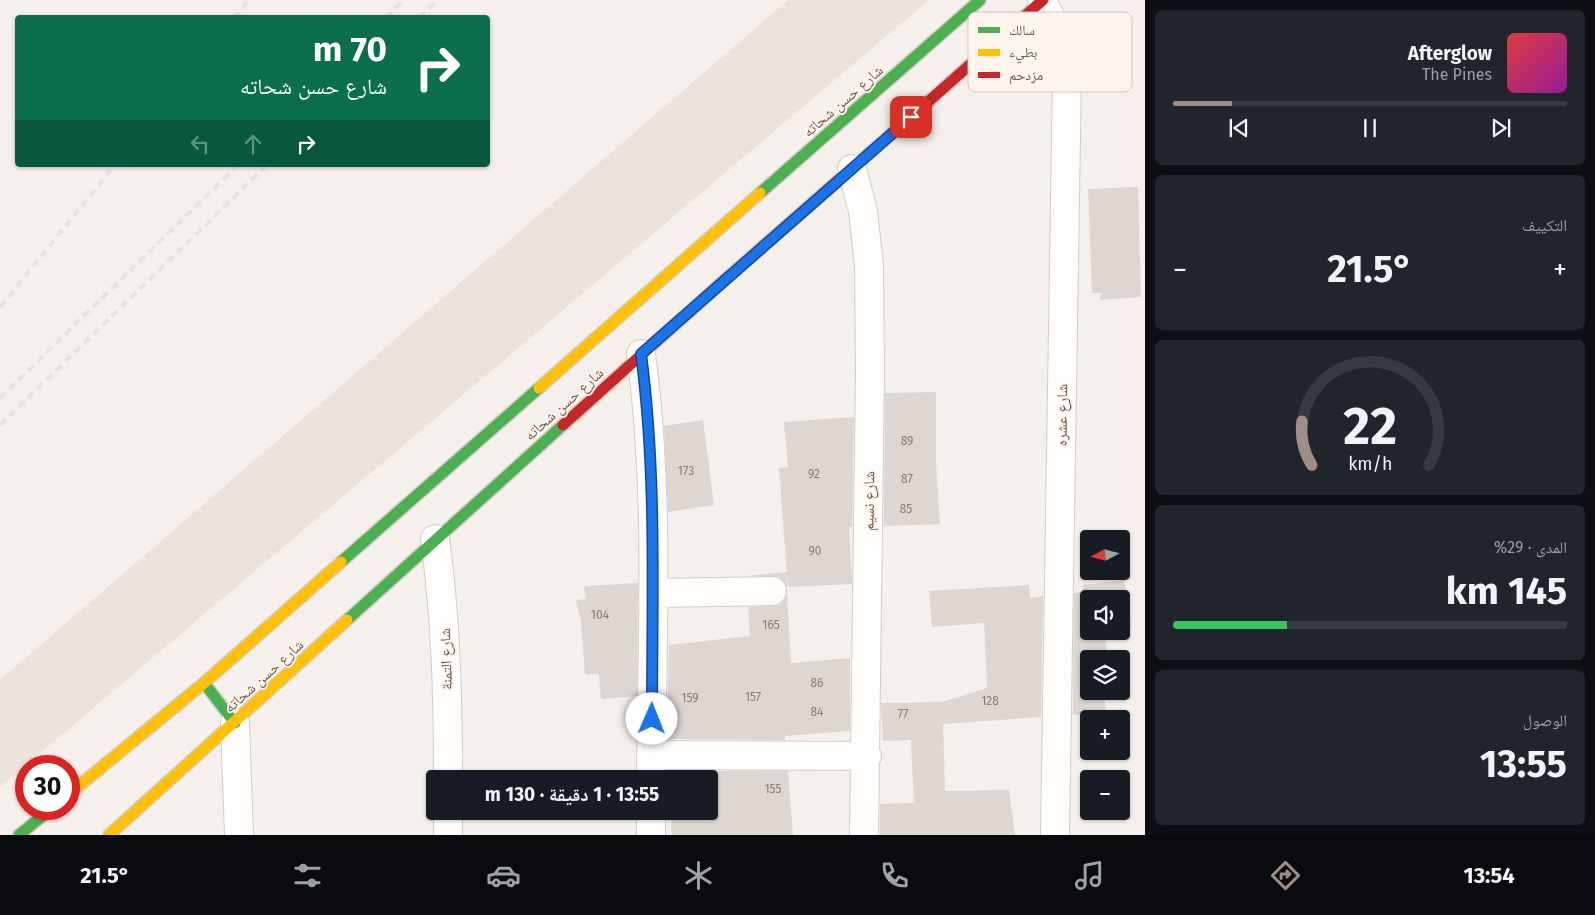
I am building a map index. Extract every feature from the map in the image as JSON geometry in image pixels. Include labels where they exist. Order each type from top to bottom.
[{"type":"main road","name":"شارع حسن شحاته","points":[[80,785],[204,683],[980,0]]},
{"type":"main road","name":"شارع حسن شحاته","points":[[1029,12],[1043,0]]},
{"type":"main road","name":"شارع حسن شحاته","points":[[109,835],[641,354],[968,66]]},
{"type":"main road","points":[[204,683],[235,723]]},
{"type":"main road","points":[[19,835],[37,820]]},
{"type":"street","name":"شارع عشره","points":[[1043,0],[1049,12]]},
{"type":"street","name":"شارع عشره","points":[[1055,835],[1067,92]]},
{"type":"street","name":"شارع نسيم","points":[[852,169],[863,211],[869,266],[864,835]]},
{"type":"street","points":[[641,354],[648,407],[653,593],[651,767],[866,756]]},
{"type":"street","name":"شارع التمنة","points":[[435,539],[444,606],[448,770]]},
{"type":"street","points":[[653,593],[772,592]]},
{"type":"street","points":[[235,723],[239,835]]},
{"type":"street","points":[[448,820],[448,835]]},
{"type":"street","points":[[651,820],[651,835]]},
{"type":"shaded area","points":[[788,0],[929,0],[38,755],[15,755],[15,774],[0,787],[0,680]]},
{"type":"building","points":[[1138,187],[1141,297],[1100,300],[1101,293],[1092,293],[1088,189]]},
{"type":"building","points":[[936,392],[936,465],[940,524],[884,526],[885,393]]},
{"type":"building","points":[[854,417],[852,527],[849,527],[852,584],[788,587],[779,468],[788,467],[784,422]]},
{"type":"building","points":[[703,420],[714,505],[668,512],[664,426]]},
{"type":"building","points":[[787,572],[787,590],[785,583],[779,577],[747,576]]},
{"type":"building","points":[[1124,580],[1126,590],[1083,590],[1083,585]]},
{"type":"building","points":[[638,583],[637,696],[601,699],[599,674],[585,674],[581,621],[576,600],[586,599],[584,586]]},
{"type":"building","points":[[1029,585],[1030,598],[1043,596],[1041,717],[943,724],[945,791],[1009,790],[1015,835],[880,835],[880,804],[914,803],[911,740],[883,741],[881,703],[942,702],[987,688],[984,623],[932,627],[929,591]]},
{"type":"building","points":[[787,592],[791,663],[850,658],[850,731],[785,736],[785,740],[667,739],[669,645],[750,636],[748,607],[780,605],[785,599]]},
{"type":"building","points":[[1080,592],[1080,640],[1106,640],[1107,650],[1080,650],[1080,700],[1105,700],[1106,710],[1080,710],[1080,715],[1073,715],[1074,593]]},
{"type":"building","points":[[718,771],[788,771],[793,835],[672,835],[671,820],[718,820]]},
{"type":"railway","points":[[236,15],[249,0]]},
{"type":"railway","points":[[389,15],[403,0]]},
{"type":"railway","points":[[422,15],[438,0]]},
{"type":"railway","points":[[0,307],[113,167]]},
{"type":"railway","points":[[0,398],[236,167]]},
{"type":"railway","points":[[0,425],[265,167]]},
{"type":"traffic: fast","points":[[760,193],[980,0]]},
{"type":"traffic: fast","points":[[341,562],[539,388]]},
{"type":"traffic: fast","points":[[347,620],[563,425]]},
{"type":"traffic: fast","points":[[204,683],[235,723]]},
{"type":"traffic: fast","points":[[19,835],[37,820]]},
{"type":"traffic: slow","points":[[728,277],[929,101]]},
{"type":"traffic: slow","points":[[539,388],[760,193]]},
{"type":"traffic: slow","points":[[80,785],[204,683],[341,562]]},
{"type":"traffic: slow","points":[[109,835],[347,620]]},
{"type":"traffic: jam","points":[[1029,12],[1043,0]]},
{"type":"traffic: jam","points":[[929,101],[968,66]]},
{"type":"traffic: jam","points":[[563,425],[728,277]]},
{"type":"route","points":[[652,719],[653,593],[650,469],[648,407],[641,354],[911,117]]}]
